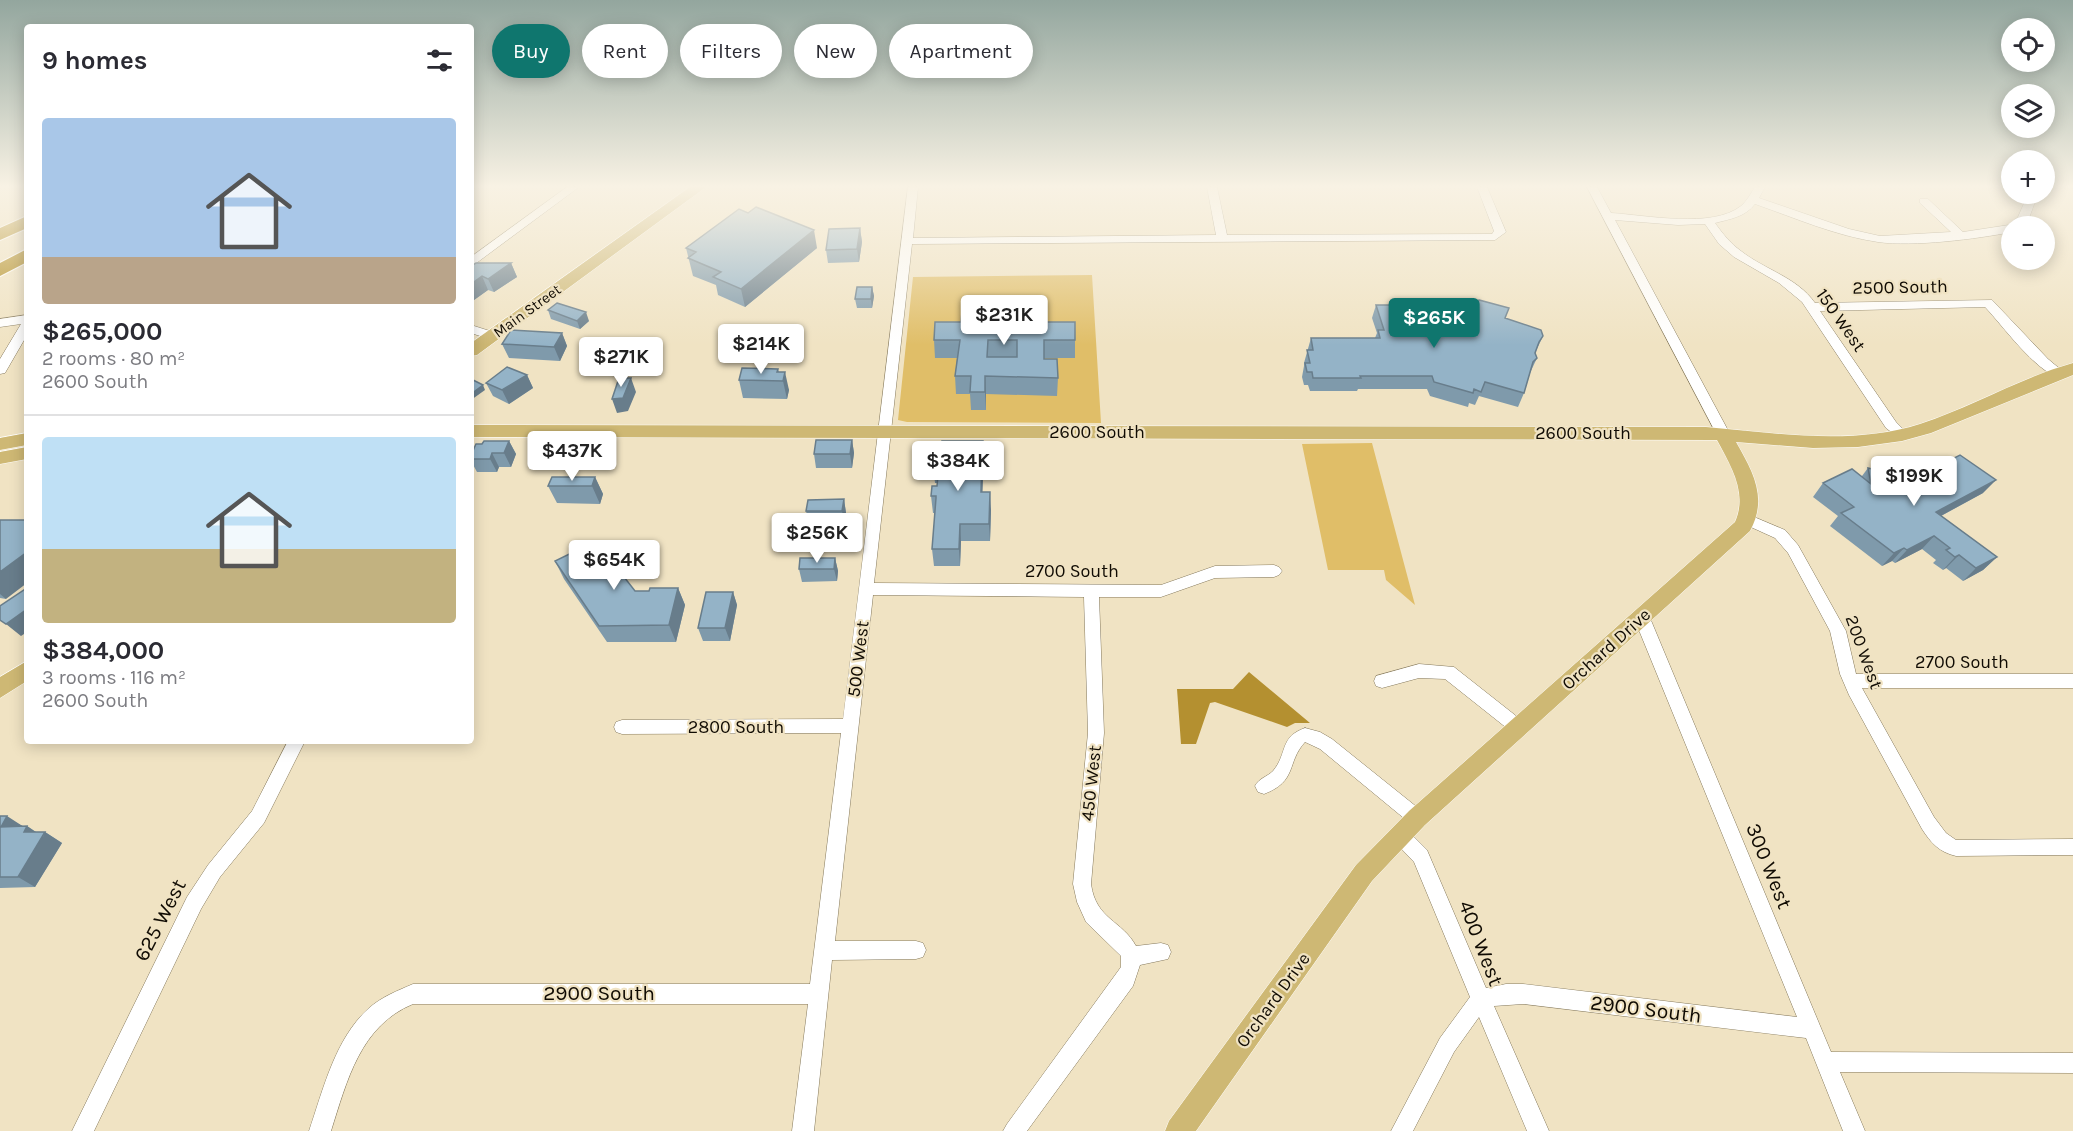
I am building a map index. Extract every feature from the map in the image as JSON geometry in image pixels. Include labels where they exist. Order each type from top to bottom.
[{"type":"highway","points":[[0,256],[24,244]]},
{"type":"highway","points":[[0,271],[24,256]]},
{"type":"main road","name":"Main Street","points":[[474,349],[626,240]]},
{"type":"main road","points":[[1723,434],[1825,442],[1858,441],[1902,435],[1933,426],[2067,372]]},
{"type":"main road","name":"2600 South","points":[[474,431],[1723,434]]},
{"type":"main road","points":[[1723,434],[1749,486],[1751,503],[1747,519]]},
{"type":"main road","points":[[0,444],[24,440]]},
{"type":"main road","points":[[0,458],[24,454]]},
{"type":"main road","name":"Orchard Drive","points":[[1179,1131],[1364,873],[1417,818],[1739,531],[1747,519]]},
{"type":"main road","points":[[0,689],[24,672]]},
{"type":"street","points":[[474,261],[502,240]]},
{"type":"street","points":[[907,241],[1099,240]]},
{"type":"street","points":[[1620,240],[1723,434]]},
{"type":"street","name":"150 West","points":[[1721,240],[1738,255],[1783,280],[1800,293],[1812,307],[1892,425],[1902,435]]},
{"type":"street","name":"500 West","points":[[803,1131],[907,241]]},
{"type":"street","name":"2500 South","points":[[1812,307],[1988,303],[2043,362],[2067,372]]},
{"type":"street","points":[[0,323],[24,321]]},
{"type":"street","points":[[0,370],[24,326]]},
{"type":"street","points":[[474,330],[492,336]]},
{"type":"street","name":"200 West","points":[[1747,519],[1780,534],[1793,549],[1836,625],[1851,681],[1928,823],[1946,846],[1956,848],[2073,847]]},
{"type":"street","name":"2700 South","points":[[866,590],[1161,591],[1215,572],[1274,572]]},
{"type":"street","name":"450 West","points":[[1091,591],[1096,733],[1082,884],[1086,903],[1096,920],[1124,943],[1130,957]]},
{"type":"street","name":"300 West","points":[[1642,618],[1854,1131]]},
{"type":"street","points":[[1382,681],[1419,671],[1448,672],[1519,728]]},
{"type":"street","name":"2700 South","points":[[1851,681],[2073,681]]},
{"type":"street","name":"2800 South","points":[[622,727],[850,726]]},
{"type":"street","points":[[1264,786],[1278,778],[1293,742],[1301,737],[1311,736],[1326,744],[1417,818]]},
{"type":"street","name":"625 West","points":[[83,1131],[194,903],[208,880],[264,808],[296,744]]},
{"type":"street","name":"400 West","points":[[1400,835],[1420,856],[1480,999],[1466,1014],[1448,1044],[1402,1131]]},
{"type":"street","points":[[824,951],[916,950]]},
{"type":"street","points":[[1014,1131],[1126,979],[1130,968],[1130,957],[1161,952]]},
{"type":"street","name":"2900 South","points":[[320,1131],[356,1036],[367,1021],[383,1008],[405,997],[422,993],[819,993]]},
{"type":"street","name":"2900 South","points":[[1480,999],[1506,993],[1523,994],[1812,1029]]},
{"type":"street","points":[[1480,999],[1538,1131]]},
{"type":"street","points":[[1826,1062],[2073,1063]]},
{"type":"shaded area","points":[[1092,275],[1101,423],[907,422],[898,420],[913,277]]},
{"type":"shaded area","points":[[1372,443],[1415,605],[1386,580],[1384,570],[1328,570],[1302,444]]},
{"type":"shaded area","points":[[1249,672],[1310,723],[1295,723],[1287,727],[1215,702],[1210,703],[1196,744],[1181,744],[1177,689],[1233,689]]},
{"type":"building","points":[[697,240],[802,240],[741,289],[713,277],[721,272],[688,258],[696,252],[686,248]]},
{"type":"building","points":[[827,240],[858,240],[857,249],[826,250]]},
{"type":"building","points":[[511,263],[488,279],[482,276],[474,282],[474,264]]},
{"type":"building","points":[[857,287],[872,287],[871,299],[855,299]]},
{"type":"building","points":[[1414,299],[1430,299],[1441,332],[1466,335],[1479,300],[1509,308],[1505,318],[1541,330],[1543,336],[1535,353],[1537,358],[1533,362],[1524,393],[1485,382],[1481,392],[1474,389],[1473,393],[1434,382],[1432,376],[1313,378],[1312,372],[1307,372],[1305,363],[1310,363],[1307,350],[1313,350],[1311,338],[1380,338],[1378,330],[1384,330],[1376,305],[1391,305],[1390,302],[1415,302]]},
{"type":"building","points":[[557,303],[586,312],[577,321],[548,310]]},
{"type":"building","points":[[962,312],[989,312],[988,322],[1016,322],[1017,312],[1044,312],[1044,322],[1075,322],[1075,340],[1044,340],[1044,359],[1057,359],[1058,378],[985,376],[985,392],[970,392],[971,376],[955,376],[960,340],[934,340],[935,322],[961,322]],"holes":[[[988,340],[1017,340],[1017,357],[987,357]]]},
{"type":"building","points":[[511,330],[562,333],[554,347],[502,344]]},
{"type":"building","points":[[507,367],[527,375],[502,390],[486,383]]},
{"type":"building","points":[[742,368],[778,369],[777,372],[785,372],[783,381],[739,380]]},
{"type":"building","points":[[619,378],[631,378],[623,398],[612,399]]},
{"type":"building","points":[[474,380],[483,385],[474,392]]},
{"type":"building","points":[[570,438],[611,439],[605,455],[564,455]]},
{"type":"building","points":[[816,440],[852,440],[850,454],[814,454]]},
{"type":"building","points":[[484,441],[509,441],[504,453],[492,453],[490,459],[474,459],[476,444],[482,444]]},
{"type":"building","points":[[942,441],[983,441],[981,492],[990,492],[989,524],[960,524],[959,549],[932,549],[936,496],[931,496],[932,486],[937,486],[939,465],[933,465],[934,450],[942,449]]},
{"type":"building","points":[[1960,455],[1996,480],[1936,512],[1997,557],[1976,568],[1959,555],[1955,557],[1946,550],[1950,548],[1934,536],[1907,550],[1904,548],[1894,553],[1841,513],[1854,507],[1823,483],[1852,469],[1871,484],[1868,468],[1881,471],[1880,468],[1890,470],[1892,479],[1901,485]]},
{"type":"building","points":[[552,477],[595,477],[592,486],[548,486]]},
{"type":"building","points":[[844,499],[842,511],[806,511],[808,500]]},
{"type":"building","points":[[0,520],[24,520],[24,554],[0,572]]},
{"type":"building","points":[[596,541],[635,591],[649,591],[650,588],[678,588],[669,625],[599,626],[555,561]]},
{"type":"building","points":[[800,558],[835,558],[834,569],[799,569]]},
{"type":"building","points":[[24,590],[24,611],[6,624],[0,620],[0,606]]},
{"type":"building","points":[[706,592],[733,592],[725,628],[698,628]]},
{"type":"building","points":[[0,816],[7,816],[1,827],[27,826],[24,832],[45,832],[18,877],[0,877]]}]
